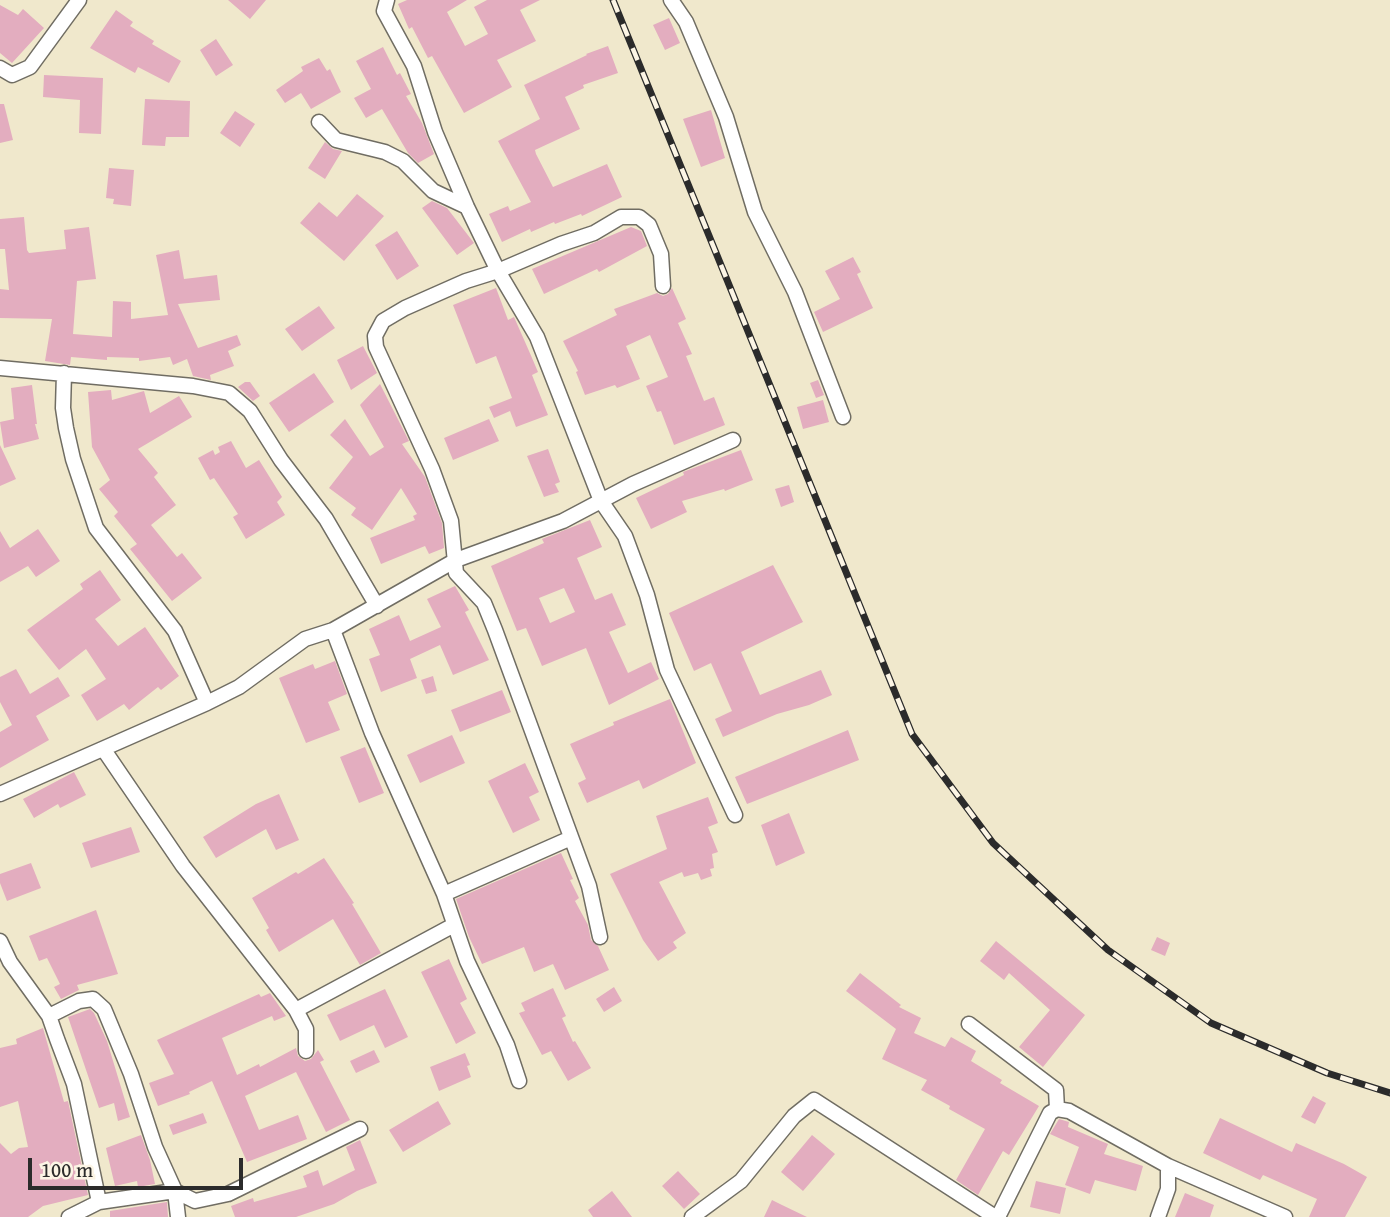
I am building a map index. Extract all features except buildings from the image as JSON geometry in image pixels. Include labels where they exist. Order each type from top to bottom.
[{"type":"street","points":[[0,68],[12,75],[30,67],[79,0]]},
{"type":"street","points":[[387,0],[384,11],[414,66],[435,132],[467,207],[498,271],[537,337],[601,501],[625,536],[647,595],[667,670],[734,815]]},
{"type":"street","points":[[671,0],[686,22],[726,117],[755,212],[795,292],[843,417]]},
{"type":"street","points":[[319,122],[336,140],[384,152],[403,161],[433,191],[467,207]]},
{"type":"street","points":[[600,937],[589,886],[484,603],[456,573],[451,521],[432,469],[376,347],[375,336],[383,321],[405,308],[467,281],[594,233],[621,217],[639,217],[649,225],[661,254],[663,286]]},
{"type":"street","points":[[0,368],[193,386],[229,393],[250,411],[281,460],[326,519],[377,606]]},
{"type":"street","points":[[64,373],[63,408],[66,428],[73,459],[96,528],[175,631],[207,704]]},
{"type":"street","points":[[0,794],[207,704],[239,687],[305,639],[332,630],[456,560],[563,521],[633,484],[733,440]]},
{"type":"street","points":[[332,630],[372,733],[444,894],[467,961],[507,1045],[519,1081]]},
{"type":"street","points":[[104,750],[183,866],[296,1010],[306,1029],[306,1051]]},
{"type":"street","points":[[444,894],[571,838]]},
{"type":"street","points":[[296,1010],[454,925]]},
{"type":"street","points":[[0,941],[5,966],[49,1016],[74,1084],[99,1202]]},
{"type":"street","points":[[49,1016],[79,1001],[93,999],[104,1009],[131,1074],[155,1147],[175,1191],[178,1217]]},
{"type":"street","points":[[969,1024],[1056,1090],[1057,1109]]},
{"type":"street","points":[[692,1217],[741,1181],[794,1116],[814,1100],[997,1217],[1051,1113],[1057,1109],[1069,1111],[1168,1166],[1286,1217]]},
{"type":"street","points":[[69,1217],[99,1202],[175,1191],[195,1201],[228,1194],[360,1129]]},
{"type":"street","points":[[1158,1217],[1168,1189],[1168,1166]]},
{"type":"railway","points":[[613,0],[912,734],[993,843],[1108,950],[1211,1023],[1327,1073],[1390,1093]]}]
